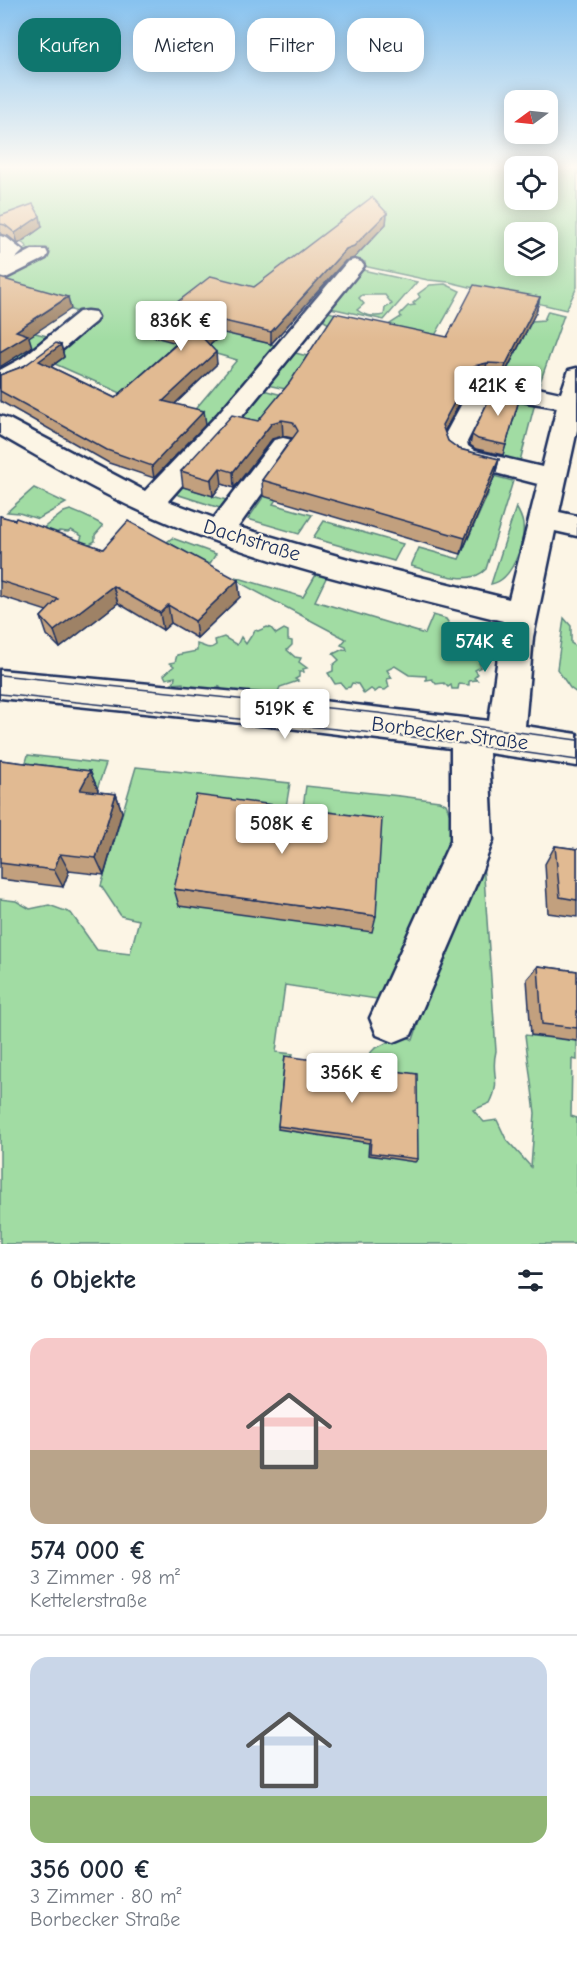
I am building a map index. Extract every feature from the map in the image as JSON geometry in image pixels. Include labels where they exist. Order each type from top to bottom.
[{"type":"street","points":[[0,242],[14,251],[0,261]]},
{"type":"street","points":[[0,275],[39,254]]},
{"type":"street","points":[[149,504],[226,420],[330,291],[354,266]]},
{"type":"street","points":[[0,380],[30,363],[87,317]]},
{"type":"street","points":[[394,1018],[459,875],[472,840],[487,736],[508,693],[521,614],[554,479],[569,450],[571,402],[577,375]]},
{"type":"street","points":[[554,479],[466,458],[456,450],[454,442],[482,388],[571,402]]},
{"type":"street","name":"Dachstraße","points":[[0,424],[80,470],[149,504],[220,531],[293,554],[521,614]]},
{"type":"street","points":[[220,531],[283,446]]},
{"type":"street","points":[[545,519],[577,526]]},
{"type":"street","name":"Borbecker Straße","points":[[0,684],[310,715],[487,736],[577,750]]},
{"type":"green space","points":[[0,225],[504,225],[504,276],[558,276],[558,225],[577,225],[577,287],[566,310],[449,282],[428,280],[368,267],[365,266],[365,262],[317,250],[261,341],[277,346],[195,438],[182,434],[180,427],[237,360],[199,349],[132,398],[55,364],[63,358],[48,354],[98,318],[51,304],[35,333],[51,337],[22,364],[9,357],[0,282],[50,253],[37,248],[0,269],[27,247],[0,231]]},
{"type":"green space","points":[[358,269],[417,282],[384,320],[326,307]],"holes":[[[362,295],[385,295],[392,304],[385,308],[384,315],[370,316],[357,310],[364,304],[359,298]]]},
{"type":"green space","points":[[445,284],[460,291],[433,339],[329,324],[324,321],[325,314],[328,312],[387,326],[401,317],[400,314],[408,306],[415,305],[413,303],[420,297],[418,294],[430,285]]},
{"type":"green space","points":[[548,311],[564,315],[538,388],[501,382],[532,321],[544,320]]},
{"type":"green space","points":[[295,353],[320,359],[295,391],[267,385]]},
{"type":"green space","points":[[263,390],[290,397],[389,449],[513,481],[486,569],[479,575],[460,578],[411,566],[419,548],[459,559],[488,494],[309,449],[273,504],[312,515],[299,534],[248,519],[298,447],[232,425]]},
{"type":"green space","points":[[519,398],[535,403],[520,461],[502,457]]},
{"type":"green space","points":[[184,483],[183,487],[226,500],[220,508],[176,494]]},
{"type":"green space","points":[[34,488],[66,503],[38,519],[7,512]]},
{"type":"green space","points":[[516,507],[523,524],[519,551],[511,569],[505,576],[491,584]]},
{"type":"green space","points":[[70,510],[103,526],[95,535],[95,541],[88,545],[79,543],[82,536],[71,530],[59,531],[52,537],[42,529]]},
{"type":"green space","points":[[324,521],[403,544],[394,561],[313,538]]},
{"type":"green space","points":[[172,538],[216,554],[209,565],[167,542]]},
{"type":"green space","points":[[317,573],[327,576],[315,601],[425,634],[433,615],[446,619],[450,625],[448,633],[461,632],[459,641],[472,644],[476,628],[474,626],[479,627],[479,631],[488,635],[484,639],[487,646],[476,649],[480,654],[477,658],[483,662],[479,663],[481,667],[475,670],[478,674],[474,678],[477,680],[469,681],[469,685],[459,684],[458,689],[452,689],[451,685],[448,687],[444,683],[436,684],[432,679],[426,680],[426,676],[409,675],[395,666],[387,670],[392,678],[387,679],[389,687],[385,690],[379,689],[375,692],[371,689],[364,694],[358,684],[352,683],[350,687],[345,688],[341,683],[335,684],[328,673],[333,671],[333,665],[339,660],[333,654],[343,649],[347,650],[341,645],[346,639],[244,585],[235,577],[303,597]]},
{"type":"green space","points":[[564,618],[571,626],[571,643],[577,647],[577,693],[570,688],[557,669]]},
{"type":"green space","points":[[267,627],[276,634],[284,629],[288,631],[288,640],[292,641],[292,645],[287,650],[295,657],[301,658],[299,662],[307,668],[303,669],[304,672],[299,672],[299,677],[295,679],[298,681],[280,687],[275,699],[264,699],[259,694],[257,696],[224,692],[219,686],[217,692],[184,690],[183,683],[170,684],[174,682],[175,677],[166,679],[164,675],[174,666],[170,663],[175,662],[177,655],[197,651],[197,644],[211,648],[216,645],[215,640],[224,637],[237,645],[241,637],[246,644],[255,630]]},
{"type":"green space","points":[[28,755],[106,764],[97,789],[21,779]]},
{"type":"green space","points":[[136,767],[290,783],[283,825],[300,828],[306,786],[439,801],[446,804],[451,817],[449,865],[383,1000],[285,985],[276,1052],[293,1054],[285,1097],[364,1060],[374,1049],[386,1043],[406,1036],[413,1040],[443,950],[483,862],[496,1051],[494,1066],[496,1082],[490,1103],[473,1110],[484,1122],[497,1120],[506,1139],[531,1167],[535,1113],[525,1035],[577,1041],[577,1060],[572,1059],[571,1116],[577,1118],[577,1244],[0,1244],[0,899],[16,901],[30,909],[49,905],[71,913],[97,950],[130,954],[139,920],[121,916],[101,886]]},
{"type":"building","points":[[5,225],[27,225],[15,233]]},
{"type":"building","points":[[335,225],[375,225],[354,246],[346,249],[271,332],[224,321],[203,338],[216,352],[163,401],[204,411],[152,466],[107,450],[0,391],[0,375],[24,366],[56,343],[61,345],[39,361],[115,398],[188,334],[149,324],[211,276],[254,287]]},
{"type":"building","points":[[0,278],[68,297],[16,331],[28,335],[0,352]]},
{"type":"building","points":[[474,285],[540,297],[506,364],[487,363],[474,366],[442,425],[448,441],[459,449],[499,459],[465,538],[262,480],[298,431],[293,422],[282,420],[272,423],[233,472],[220,468],[211,480],[181,471],[232,415],[258,421],[290,382],[335,313],[447,337]]},
{"type":"building","points":[[494,389],[521,393],[506,445],[478,439],[472,435]]},
{"type":"building","points":[[0,516],[15,520],[16,518],[103,549],[128,521],[238,580],[195,621],[168,605],[160,613],[113,586],[54,631],[41,617],[58,599],[0,581]]},
{"type":"building","points":[[0,760],[90,771],[80,790],[116,794],[96,858],[60,854],[54,870],[0,863]]},
{"type":"building","points":[[196,795],[382,819],[376,916],[174,889]]},
{"type":"building","points":[[555,846],[577,849],[577,900],[560,897]]},
{"type":"building","points":[[538,966],[577,971],[577,1028],[542,1024]]},
{"type":"building","points":[[285,1056],[417,1074],[418,1159],[370,1153],[371,1139],[278,1126]]},
{"type":"tram line","points":[[0,675],[378,713],[577,740]]},
{"type":"tram line","points":[[0,694],[422,738],[577,760]]}]
